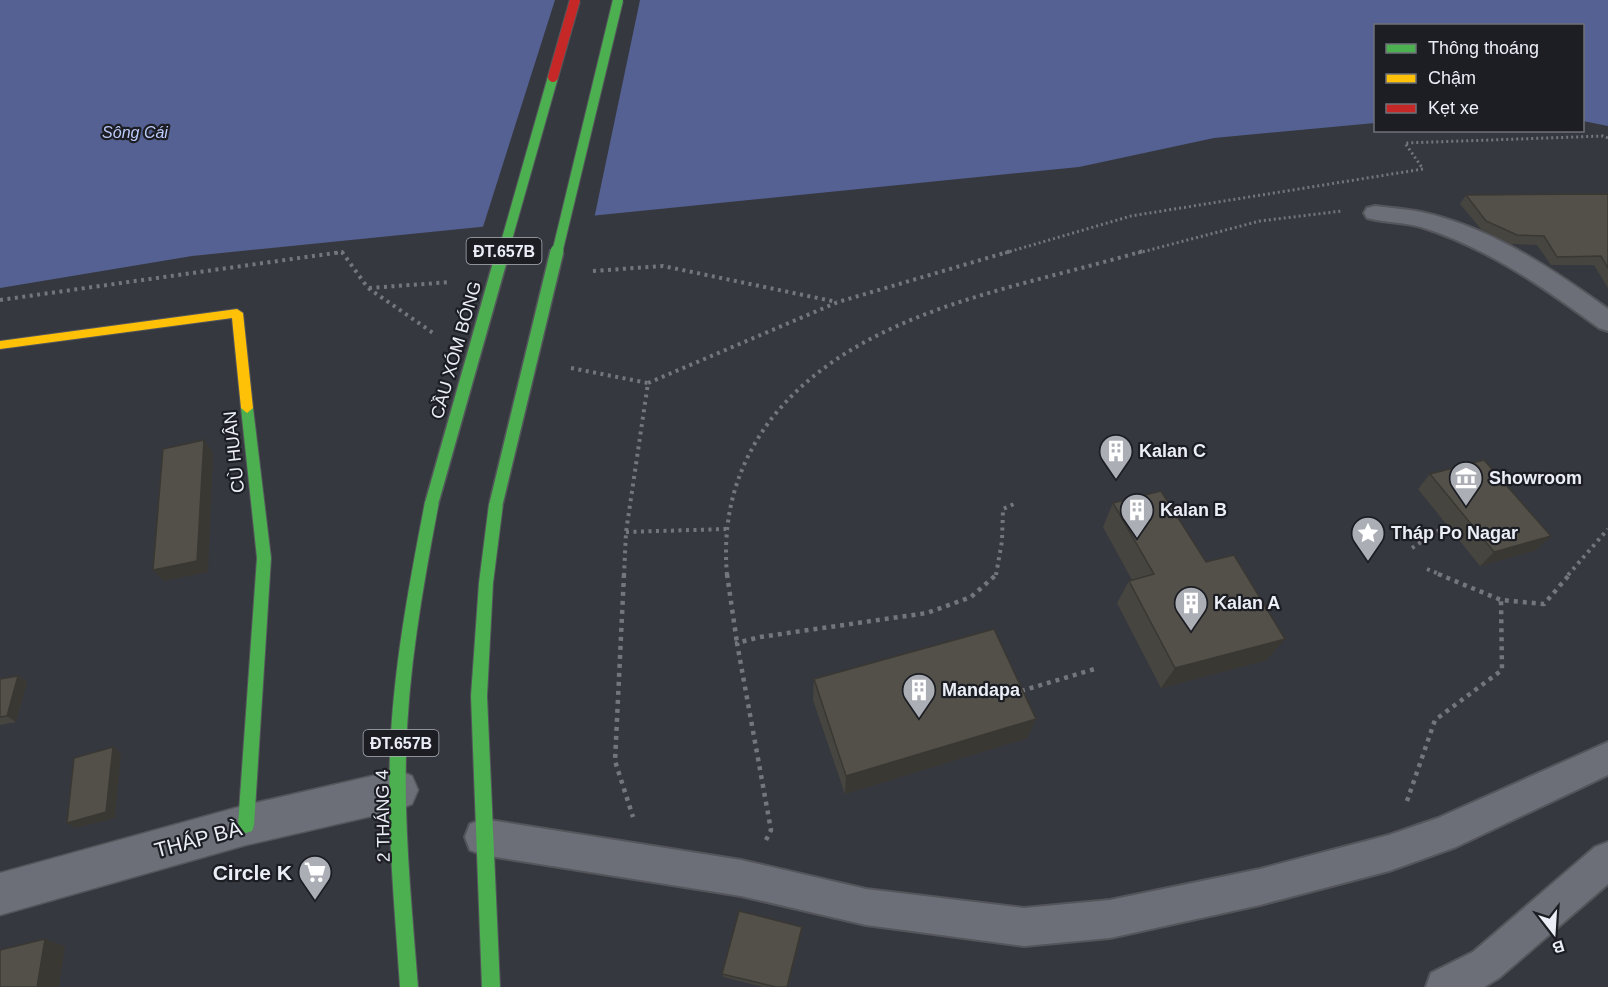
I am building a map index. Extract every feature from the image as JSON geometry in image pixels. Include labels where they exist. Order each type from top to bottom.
[{"type":"main road","name":"CẦU XÓM BÓNG","points":[[432,502],[575,0]]},
{"type":"main road","name":"ĐT.657B","points":[[491,987],[483,837],[479,696],[486,584],[496,504],[618,0]]},
{"type":"main road","name":"CÙ HUÂN","points":[[0,345],[237,313],[264,558],[246,825]]},
{"type":"main road","name":"2 THÁNG 4","points":[[409,987],[398,790],[403,691],[432,502]]},
{"type":"street","name":"THÁP BÀ","points":[[0,894],[246,825],[398,790]]},
{"type":"lane","points":[[1375,213],[1420,219],[1462,233],[1508,255],[1548,278],[1608,322]]},
{"type":"lane","points":[[483,837],[741,878],[866,907],[1024,927],[1110,919],[1260,887],[1389,853],[1443,834],[1608,758]]},
{"type":"lane","points":[[1445,987],[1486,965],[1608,860]]},
{"type":"path","points":[[648,383],[838,302],[1131,216],[1423,169],[1404,143],[1603,136],[1608,138]]},
{"type":"path","points":[[764,844],[771,830],[726,578],[726,529],[737,476],[751,447],[769,419],[805,379],[847,350],[891,327],[945,306],[1233,227],[1287,216],[1333,212],[1375,213]]},
{"type":"path","points":[[0,300],[342,252],[368,288],[462,281]]},
{"type":"path","points":[[592,271],[663,266],[838,302]]},
{"type":"path","points":[[737,643],[760,637],[927,613],[971,597],[997,574],[1002,541],[1003,509],[1014,504]]},
{"type":"path","points":[[1412,548],[1447,525]]},
{"type":"path","points":[[648,864],[615,761],[626,531],[726,529]]},
{"type":"path","points":[[1427,569],[1501,600],[1544,604],[1608,529]]},
{"type":"path","points":[[1389,853],[1435,720],[1502,670],[1501,600]]},
{"type":"path","points":[[1019,692],[1098,668]]},
{"type":"water","name":"Sông Cái","points":[[0,0],[1608,0],[1608,126],[1584,121],[1584,24],[1374,24],[1374,123],[1214,138],[1079,167],[192,256],[0,288]]},
{"type":"pier","points":[[555,0],[640,0],[594,219],[482,230]]},
{"type":"building","points":[[1608,194],[1608,268],[1601,256],[1557,257],[1544,236],[1517,235],[1486,221],[1466,195]]},
{"type":"building","points":[[204,440],[197,561],[153,570],[163,449]]},
{"type":"building","points":[[1484,460],[1551,536],[1494,552],[1430,474]]},
{"type":"building","points":[[1161,491],[1206,562],[1234,555],[1285,639],[1175,668],[1129,581],[1154,574],[1113,503]]},
{"type":"building","name":"Mandapa","points":[[994,629],[1036,719],[846,776],[814,679]]},
{"type":"building","points":[[18,676],[7,716],[0,717],[0,679]]},
{"type":"building","points":[[113,747],[106,812],[67,823],[74,758]]},
{"type":"building","points":[[739,911],[802,927],[787,987],[776,987],[722,974]]},
{"type":"building","points":[[45,939],[37,987],[0,987],[0,950]]},
{"type":"traffic: fast","points":[[496,504],[618,0]]},
{"type":"traffic: fast","points":[[432,502],[553,77]]},
{"type":"traffic: fast","points":[[246,825],[264,558],[247,408]]},
{"type":"traffic: fast","points":[[409,987],[399,842],[398,755],[406,660],[432,502]]},
{"type":"traffic: fast","points":[[491,987],[479,696],[486,583],[496,504]]},
{"type":"traffic: slow","points":[[0,345],[237,313],[247,408]]},
{"type":"traffic: jam","points":[[553,77],[575,0]]},
{"type":"place","name":"Kalan C","points":[[1116,480]]},
{"type":"place","name":"Showroom","points":[[1466,507]]},
{"type":"place","name":"Kalan B","points":[[1137,539]]},
{"type":"place","name":"Tháp Po Nagar","points":[[1368,562]]},
{"type":"place","name":"Kalan A","points":[[1191,632]]},
{"type":"place","name":"Mandapa","points":[[919,719]]},
{"type":"place","name":"Circle K","points":[[315,901]]}]
